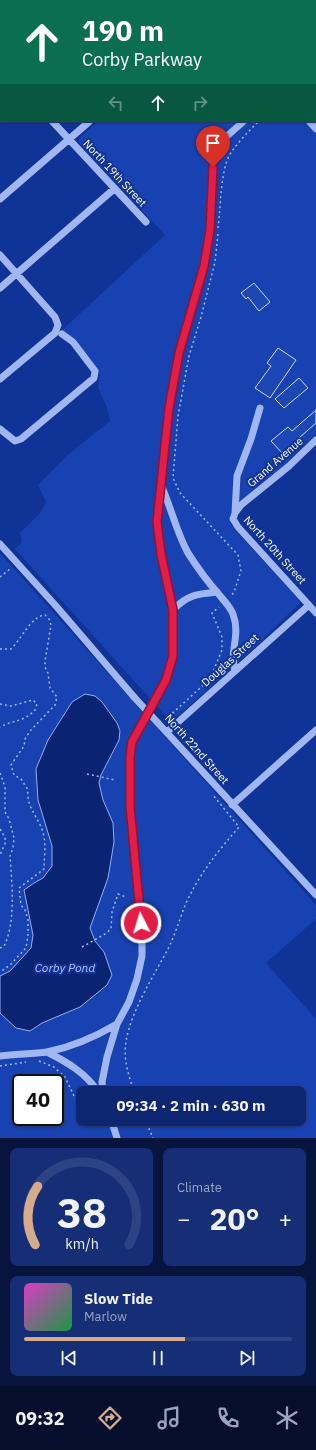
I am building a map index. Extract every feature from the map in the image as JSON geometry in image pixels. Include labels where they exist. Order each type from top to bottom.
[{"type":"street","name":"North 19th Street","points":[[53,122],[146,222]]},
{"type":"street","points":[[0,199],[89,122]]},
{"type":"street","points":[[102,1086],[107,1057],[117,1024],[129,1002],[137,979],[142,956],[142,932],[130,806],[129,783],[132,742],[166,680],[173,656],[173,610],[161,554],[157,522],[170,400],[179,353],[204,266],[210,230],[214,158],[226,137],[243,122]]},
{"type":"street","points":[[0,288],[114,189]]},
{"type":"street","points":[[0,255],[55,317],[58,325],[55,333],[0,379]]},
{"type":"street","points":[[0,429],[15,441],[21,439],[94,378],[95,371],[73,342],[62,334]]},
{"type":"street","points":[[235,513],[236,476],[251,439],[260,408]]},
{"type":"street","name":"Grand Avenue","points":[[247,500],[289,466],[316,440]]},
{"type":"street","points":[[161,485],[168,500],[176,528],[187,551],[198,569],[232,612],[236,622],[237,634],[232,663],[234,671]]},
{"type":"street","name":"North 20th Street","points":[[247,500],[235,513],[233,519],[238,527],[316,613]]},
{"type":"street","name":"North 22nd Street","points":[[0,544],[134,697],[316,895]]},
{"type":"street","points":[[173,610],[189,596],[217,592]]},
{"type":"street","name":"Douglas Street","points":[[167,732],[309,605]]},
{"type":"street","points":[[232,805],[316,730]]},
{"type":"street","points":[[310,889],[316,883]]},
{"type":"street","points":[[0,1056],[46,1052],[94,1037],[117,1024]]},
{"type":"street","points":[[46,1052],[64,1060],[80,1072],[93,1086]]},
{"type":"street","points":[[113,1126],[117,1138]]},
{"type":"path","points":[[159,724],[210,679],[222,650],[222,637],[212,613],[234,592],[241,571],[238,555],[180,493],[173,478],[178,416],[189,356],[215,262],[224,173],[230,155],[243,137],[258,122]]},
{"type":"path","points":[[0,577],[10,569]]},
{"type":"path","points":[[0,649],[11,649],[18,643],[24,630],[40,616],[44,615],[49,620],[51,625],[45,667],[48,673],[50,688],[57,697],[55,706],[30,731],[25,739],[24,746],[11,765],[14,775],[21,779],[28,790],[27,799],[30,809],[36,816],[44,836],[44,869],[19,888],[19,894],[22,899],[21,905],[25,910],[28,920],[26,948],[0,972]]},
{"type":"path","points":[[0,704],[11,706],[33,700],[37,704],[36,710],[22,721],[8,723],[0,727]]},
{"type":"path","points":[[0,773],[5,787],[5,812],[9,819],[14,838],[10,856],[13,912],[7,940],[4,946],[0,948]]},
{"type":"path","points":[[87,774],[115,780]]},
{"type":"path","points":[[132,1086],[125,1056],[130,1024],[169,946],[188,900],[200,877],[215,853],[239,827],[213,795]]},
{"type":"path","points":[[0,828],[5,837],[5,846],[0,856]]},
{"type":"path","points":[[82,948],[106,934],[111,928],[112,912],[118,894],[126,896]]},
{"type":"path","points":[[37,1061],[54,1067],[65,1077],[76,1100]]},
{"type":"path","points":[[0,1066],[30,1062]]},
{"type":"path","points":[[148,1126],[153,1138]]},
{"type":"shaded area","points":[[98,122],[316,122],[316,434],[282,467],[235,505],[231,511],[230,517],[234,529],[299,600],[300,603],[255,647],[179,715],[170,719],[15,549],[22,542],[20,533],[41,512],[46,502],[38,485],[70,453],[110,421],[107,407],[98,388],[100,375],[62,330],[165,235],[82,147],[79,142],[79,138]]},
{"type":"shaded area","points":[[0,553],[316,905],[316,919],[266,963],[316,1019],[316,1138],[0,1138]]},
{"type":"water","name":"Corby Pond","points":[[85,694],[95,696],[102,702],[117,723],[120,731],[119,740],[101,775],[99,783],[103,800],[113,823],[114,842],[108,878],[90,928],[95,941],[104,952],[112,975],[107,985],[80,1007],[42,1023],[30,1031],[16,1028],[0,1013],[0,976],[10,971],[31,948],[33,935],[24,890],[43,878],[52,866],[52,846],[38,800],[36,769],[48,740],[72,702]]},
{"type":"building","points":[[254,283],[270,302],[259,311],[248,297],[246,299],[241,293]]},
{"type":"building","points":[[278,348],[296,360],[270,398],[255,388],[271,366],[267,363]]},
{"type":"building","points":[[299,378],[308,388],[284,408],[275,399]]},
{"type":"building","points":[[316,410],[316,423],[282,453],[271,441],[288,427],[292,431]]},
{"type":"route","points":[[141,923],[130,806],[130,757],[135,733],[166,680],[173,656],[173,610],[161,554],[157,522],[169,408],[179,353],[204,266],[210,230],[213,167]]}]
